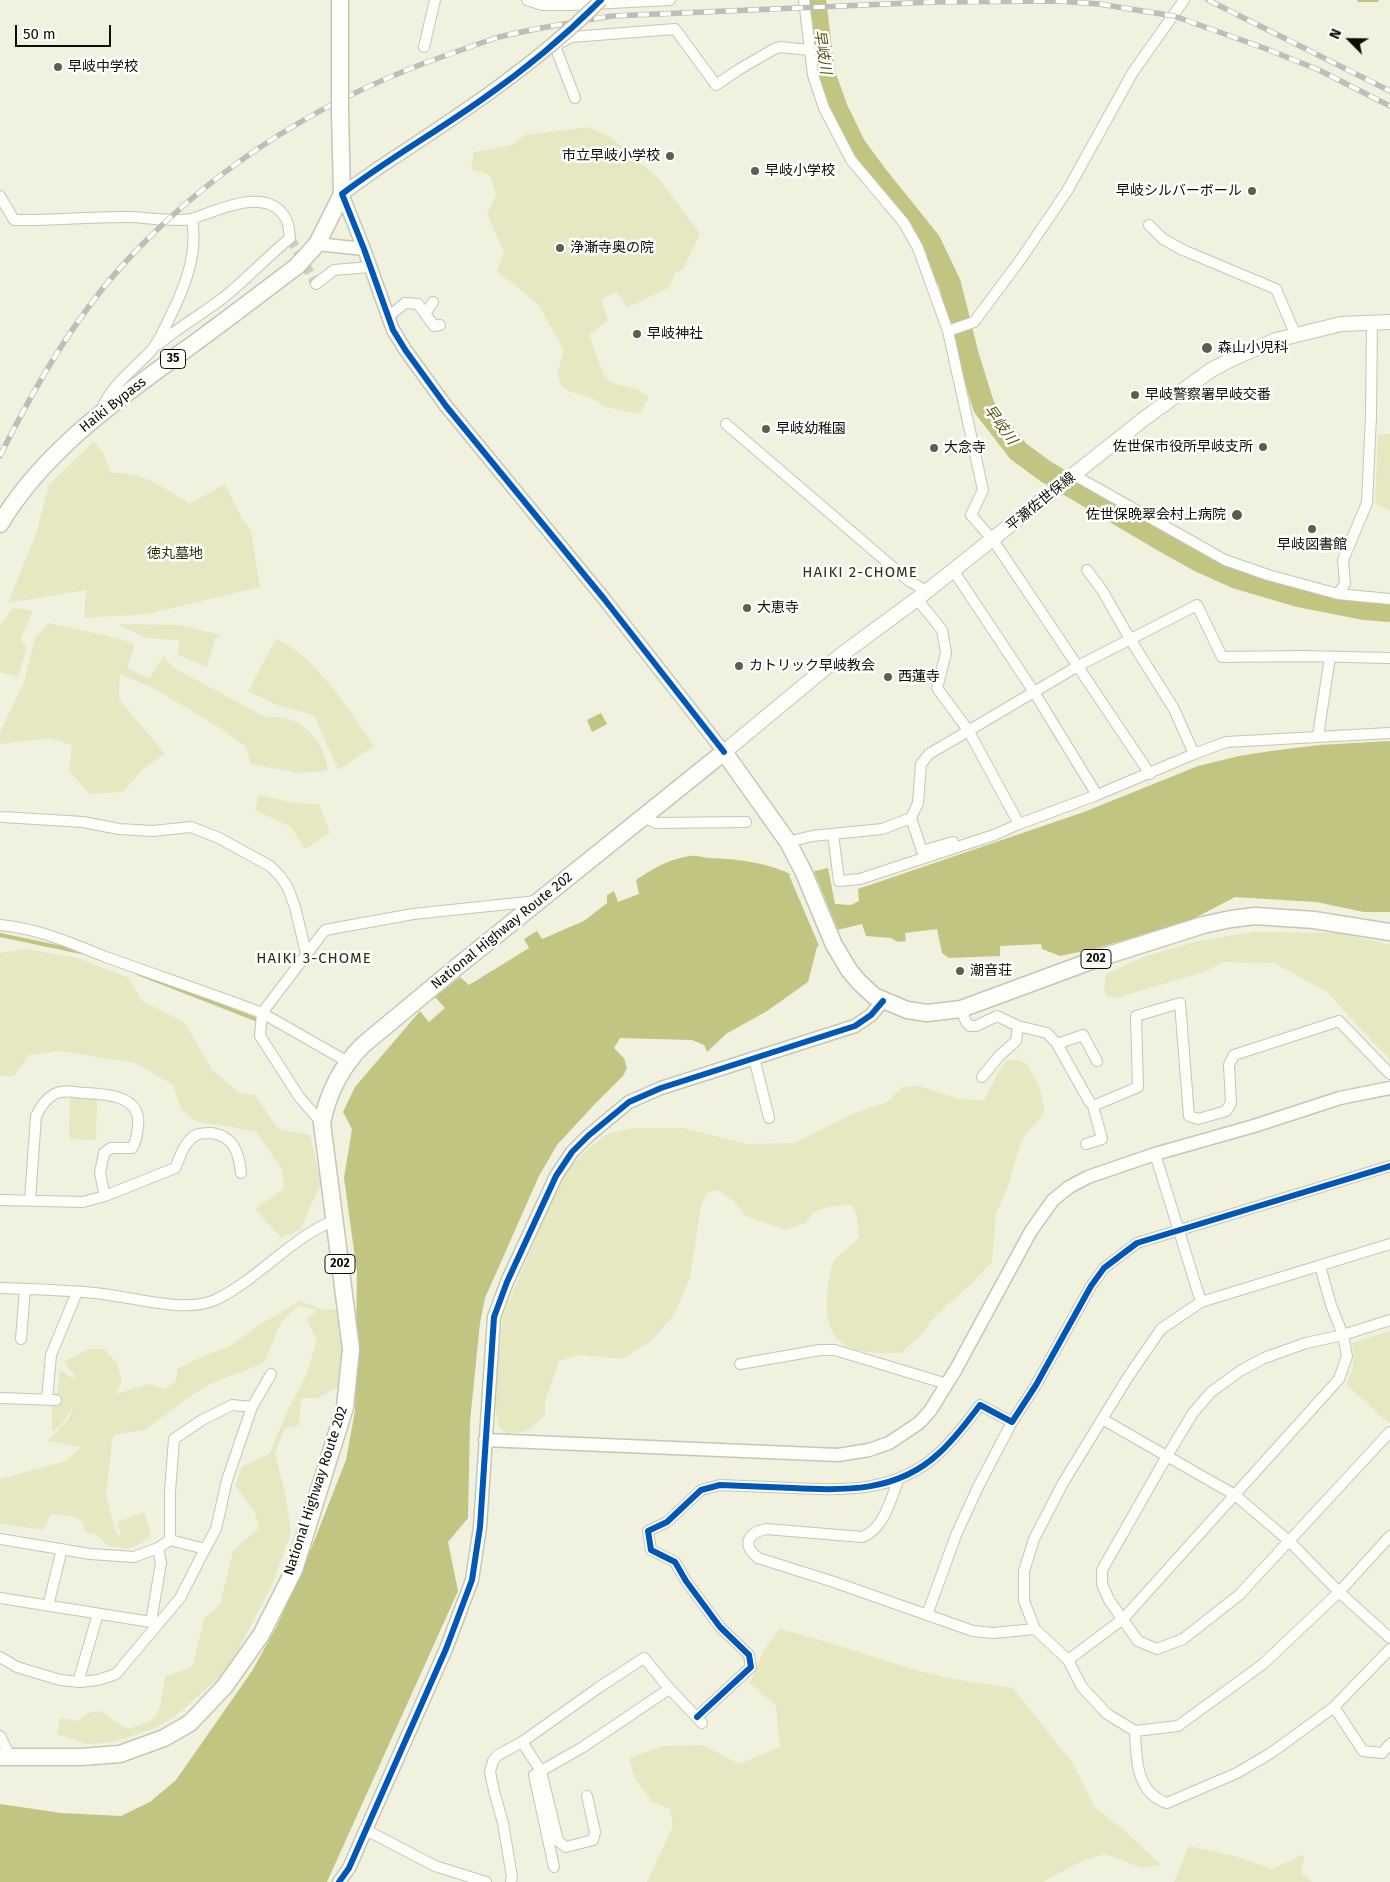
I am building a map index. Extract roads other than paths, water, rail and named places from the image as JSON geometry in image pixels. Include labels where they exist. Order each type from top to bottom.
[{"type":"highway","name":"35","points":[[340,0],[342,194]]},
{"type":"highway","name":"Haiki Bypass","points":[[0,524],[27,486],[47,462],[72,437],[297,266],[317,244],[342,194]]},
{"type":"highway","name":"National Highway Route 202","points":[[6,1757],[82,1757],[120,1754],[164,1738],[190,1722],[225,1686],[261,1635],[294,1570],[345,1406],[351,1349],[322,1122],[326,1102],[348,1062],[363,1045],[724,752]]},
{"type":"highway","name":"202","points":[[724,752],[788,842],[804,873],[834,945],[849,970],[874,996],[917,1012],[942,1013],[961,1009],[1099,958],[1231,919],[1255,916],[1314,920],[1390,932]]},
{"type":"main road","name":"平瀬佐世保線","points":[[724,752],[841,656],[993,540],[1145,418],[1211,370],[1276,340],[1340,324],[1390,322]]},
{"type":"street","points":[[424,47],[435,0]]},
{"type":"street","points":[[527,0],[542,5],[670,0]]},
{"type":"street","points":[[601,0],[525,68],[483,99],[377,168],[342,194],[397,337],[446,406],[606,600],[724,752]]},
{"type":"street","points":[[804,0],[813,75],[824,108],[852,160],[904,223],[918,248],[948,331],[982,490],[971,515],[993,540],[1150,774]]},
{"type":"street","points":[[948,331],[974,322],[1021,260],[1067,191],[1133,72],[1184,0]]},
{"type":"street","points":[[575,98],[555,46],[572,37],[675,30],[716,85],[774,49],[780,47],[809,50]]},
{"type":"street","points":[[0,196],[14,220],[129,217],[174,222],[192,219],[228,206],[259,201],[276,206],[286,219],[290,238],[240,285],[151,350],[112,390],[105,400],[99,415]]},
{"type":"street","points":[[151,350],[181,295],[191,267],[195,241],[192,219]]},
{"type":"street","points":[[1148,225],[1162,240],[1276,288],[1296,336]]},
{"type":"street","points":[[317,244],[364,249]]},
{"type":"street","points":[[316,284],[334,270],[370,266]]},
{"type":"street","points":[[425,314],[433,302]]},
{"type":"street","points":[[388,317],[405,303],[418,304],[434,326],[440,325]]},
{"type":"street","points":[[1338,594],[1345,584],[1343,560],[1367,503],[1371,416],[1372,322]]},
{"type":"street","points":[[726,424],[922,595],[942,630],[946,653],[937,688],[968,730],[1019,824]]},
{"type":"street","points":[[1074,475],[1225,560],[1268,575],[1338,594],[1390,599]]},
{"type":"street","points":[[953,570],[1034,692],[1096,796]]},
{"type":"street","points":[[1087,570],[1102,590],[1174,709],[1194,754]]},
{"type":"street","points":[[1019,824],[922,851],[911,818],[918,802],[920,764],[929,754],[1078,666],[1197,605],[1222,657],[1390,658]]},
{"type":"street","points":[[1318,736],[1330,657]]},
{"type":"street","points":[[833,834],[839,881],[860,879],[994,835],[1096,796],[1226,742],[1390,733]]},
{"type":"street","points":[[3,817],[83,822],[119,829],[153,831],[191,828],[220,838],[270,866],[280,876],[288,888],[295,907],[306,952]]},
{"type":"street","points":[[644,817],[656,823],[746,822]]},
{"type":"street","points":[[788,842],[812,836],[882,829],[911,818]]},
{"type":"street","points":[[322,1122],[300,1098],[260,1036],[262,1013],[306,952],[325,930],[413,914],[540,901]]},
{"type":"street","points":[[0,925],[24,927],[58,937],[262,1013],[348,1062]]},
{"type":"street","points":[[339,1882],[349,1868],[446,1649],[472,1580],[480,1528],[494,1317],[498,1301],[556,1176],[572,1152],[602,1123],[629,1102],[661,1088],[855,1026],[871,1015],[884,1001]]},
{"type":"street","points":[[1093,1106],[1138,1086],[1136,1016],[1180,1003],[1189,1116],[1198,1119],[1226,1111],[1231,1103],[1229,1065],[1234,1054],[1339,1021],[1390,1074]]},
{"type":"street","points":[[961,1009],[966,1022],[970,1026],[976,1026],[997,1016],[1018,1026],[1047,1032],[1057,1044],[1093,1106],[1102,1139],[1086,1144]]},
{"type":"street","points":[[982,1077],[999,1056],[1016,1040],[1018,1026]]},
{"type":"street","points":[[1057,1044],[1083,1035],[1097,1061]]},
{"type":"street","points":[[754,1058],[769,1118]]},
{"type":"street","points":[[485,1440],[838,1454],[869,1450],[889,1443],[919,1423],[930,1411],[947,1384],[1031,1232],[1052,1200],[1088,1177],[1155,1154],[1254,1126],[1340,1098],[1390,1088]]},
{"type":"street","points":[[30,1200],[36,1116],[53,1094],[62,1091],[112,1094],[124,1099],[139,1118],[136,1142],[132,1148],[111,1148],[104,1154],[100,1173],[105,1196]]},
{"type":"street","points":[[0,1200],[83,1202],[105,1196],[175,1168],[186,1144],[195,1135],[206,1133],[215,1134],[232,1142],[237,1150],[241,1173]]},
{"type":"street","points":[[1155,1154],[1201,1302]]},
{"type":"street","points":[[927,1615],[956,1535],[978,1487],[1012,1422],[1036,1385],[1090,1286],[1104,1268],[1137,1243],[1390,1166]]},
{"type":"street","points":[[0,1288],[77,1292],[174,1305],[193,1305],[214,1301],[250,1279],[316,1228],[335,1220]]},
{"type":"street","points":[[1390,1244],[1201,1302],[1161,1328],[1128,1377],[1063,1483],[1034,1540],[1024,1571],[1024,1600],[1035,1629],[1068,1660],[1082,1687],[1107,1714],[1135,1731],[1178,1726],[1263,1664],[1339,1592],[1390,1536]]},
{"type":"street","points":[[1068,1660],[1123,1618],[1339,1379],[1346,1356],[1343,1335],[1331,1304],[1320,1266]]},
{"type":"street","points":[[22,1338],[25,1289]]},
{"type":"street","points":[[0,1398],[52,1400],[52,1355],[77,1292]]},
{"type":"street","points":[[1390,1320],[1264,1358],[1240,1371],[1211,1392],[1194,1414],[1167,1456],[1102,1570],[1102,1584],[1109,1600],[1138,1642],[1158,1649],[1183,1639],[1239,1595],[1390,1432]]},
{"type":"street","points":[[740,1364],[820,1350],[835,1350],[947,1384]]},
{"type":"street","points":[[0,1657],[17,1667],[60,1680],[78,1682],[98,1680],[116,1674],[153,1624],[180,1598],[216,1529],[227,1480],[252,1407],[271,1374]]},
{"type":"street","points":[[170,1540],[170,1492],[174,1439],[202,1420],[232,1405],[252,1407]]},
{"type":"street","points":[[511,1882],[512,1877],[503,1823],[490,1772],[493,1760],[498,1755],[522,1742],[644,1658],[669,1689],[699,1720],[751,1667],[749,1655],[714,1620],[686,1582],[675,1562],[651,1550],[648,1531],[667,1522],[701,1490],[720,1485],[840,1490],[861,1489],[899,1478],[937,1455],[980,1405],[1012,1422]]},
{"type":"street","points":[[1102,1419],[1235,1495],[1288,1540],[1339,1592],[1390,1638]]},
{"type":"street","points":[[899,1478],[878,1528],[870,1534],[862,1537],[766,1529],[757,1531],[749,1539],[750,1552],[758,1558],[843,1585],[973,1631],[993,1633],[1035,1629]]},
{"type":"street","points":[[0,1539],[90,1554],[134,1556],[158,1548],[170,1540],[205,1550]]},
{"type":"street","points":[[153,1624],[161,1563],[158,1548]]},
{"type":"street","points":[[48,1606],[62,1549]]},
{"type":"street","points":[[0,1598],[153,1624]]},
{"type":"street","points":[[78,1682],[98,1614]]},
{"type":"street","points":[[1135,1731],[1137,1769],[1157,1800],[1167,1803],[1238,1773],[1271,1753],[1334,1707],[1390,1649]]},
{"type":"street","points":[[554,1867],[534,1775],[583,1747],[669,1689]]},
{"type":"street","points":[[1334,1707],[1363,1751],[1382,1753],[1390,1744]]},
{"type":"street","points":[[0,1736],[6,1757]]},
{"type":"street","points":[[522,1742],[541,1771],[558,1841],[566,1847],[593,1840],[595,1832],[587,1796]]},
{"type":"street","points":[[366,1830],[435,1866],[486,1882]]},
{"type":"waterway","name":"早岐川","points":[[815,0],[824,73],[837,109],[855,146],[930,242],[950,284],[968,356],[984,407],[1018,451],[1045,471],[1165,542],[1199,561],[1237,578],[1298,596],[1364,609],[1390,611]]},
{"type":"waterway","points":[[1359,0],[1377,0]]},
{"type":"waterway","points":[[0,935],[81,952]]},
{"type":"waterway","points":[[137,973],[255,1019]]},
{"type":"tunnel","points":[[290,238],[316,284]]},
{"type":"railway","points":[[1208,0],[1390,91]]},
{"type":"railway","points":[[0,456],[43,376],[93,301],[132,255],[166,221],[202,190],[240,161],[320,111],[405,71],[499,37],[612,16],[934,2],[1057,1],[1099,4],[1174,16],[1319,70],[1390,106]]},
{"type":"place","name":"早岐中学校","points":[[58,67]]},
{"type":"place","name":"市立早岐小学校","points":[[670,156]]},
{"type":"place","name":"早岐小学校","points":[[755,171]]},
{"type":"place","name":"早岐シルバーボール","points":[[1252,191]]},
{"type":"place","name":"浄漸寺奥の院","points":[[560,248]]},
{"type":"place","name":"早岐神社","points":[[637,334]]},
{"type":"place","name":"森山小児科","points":[[1207,348]]},
{"type":"place","name":"早岐警察署早岐交番","points":[[1135,395]]},
{"type":"place","name":"早岐幼稚園","points":[[766,429]]},
{"type":"place","name":"佐世保市役所早岐支所","points":[[1263,447]]},
{"type":"place","name":"大念寺","points":[[934,448]]},
{"type":"place","name":"佐世保晩翠会村上病院","points":[[1237,515]]},
{"type":"place","name":"早岐図書館","points":[[1312,529]]},
{"type":"place","name":"大恵寺","points":[[747,608]]},
{"type":"place","name":"カトリック早岐教会","points":[[739,666]]},
{"type":"place","name":"西蓮寺","points":[[888,677]]},
{"type":"place","name":"潮音荘","points":[[960,971]]},
{"type":"district","name":"HAIKI 2-CHOME","points":[[860,573]]},
{"type":"district","name":"HAIKI 3-CHOME","points":[[314,959]]},
{"type":"park label","name":"徳丸墓地","points":[[175,554]]}]
